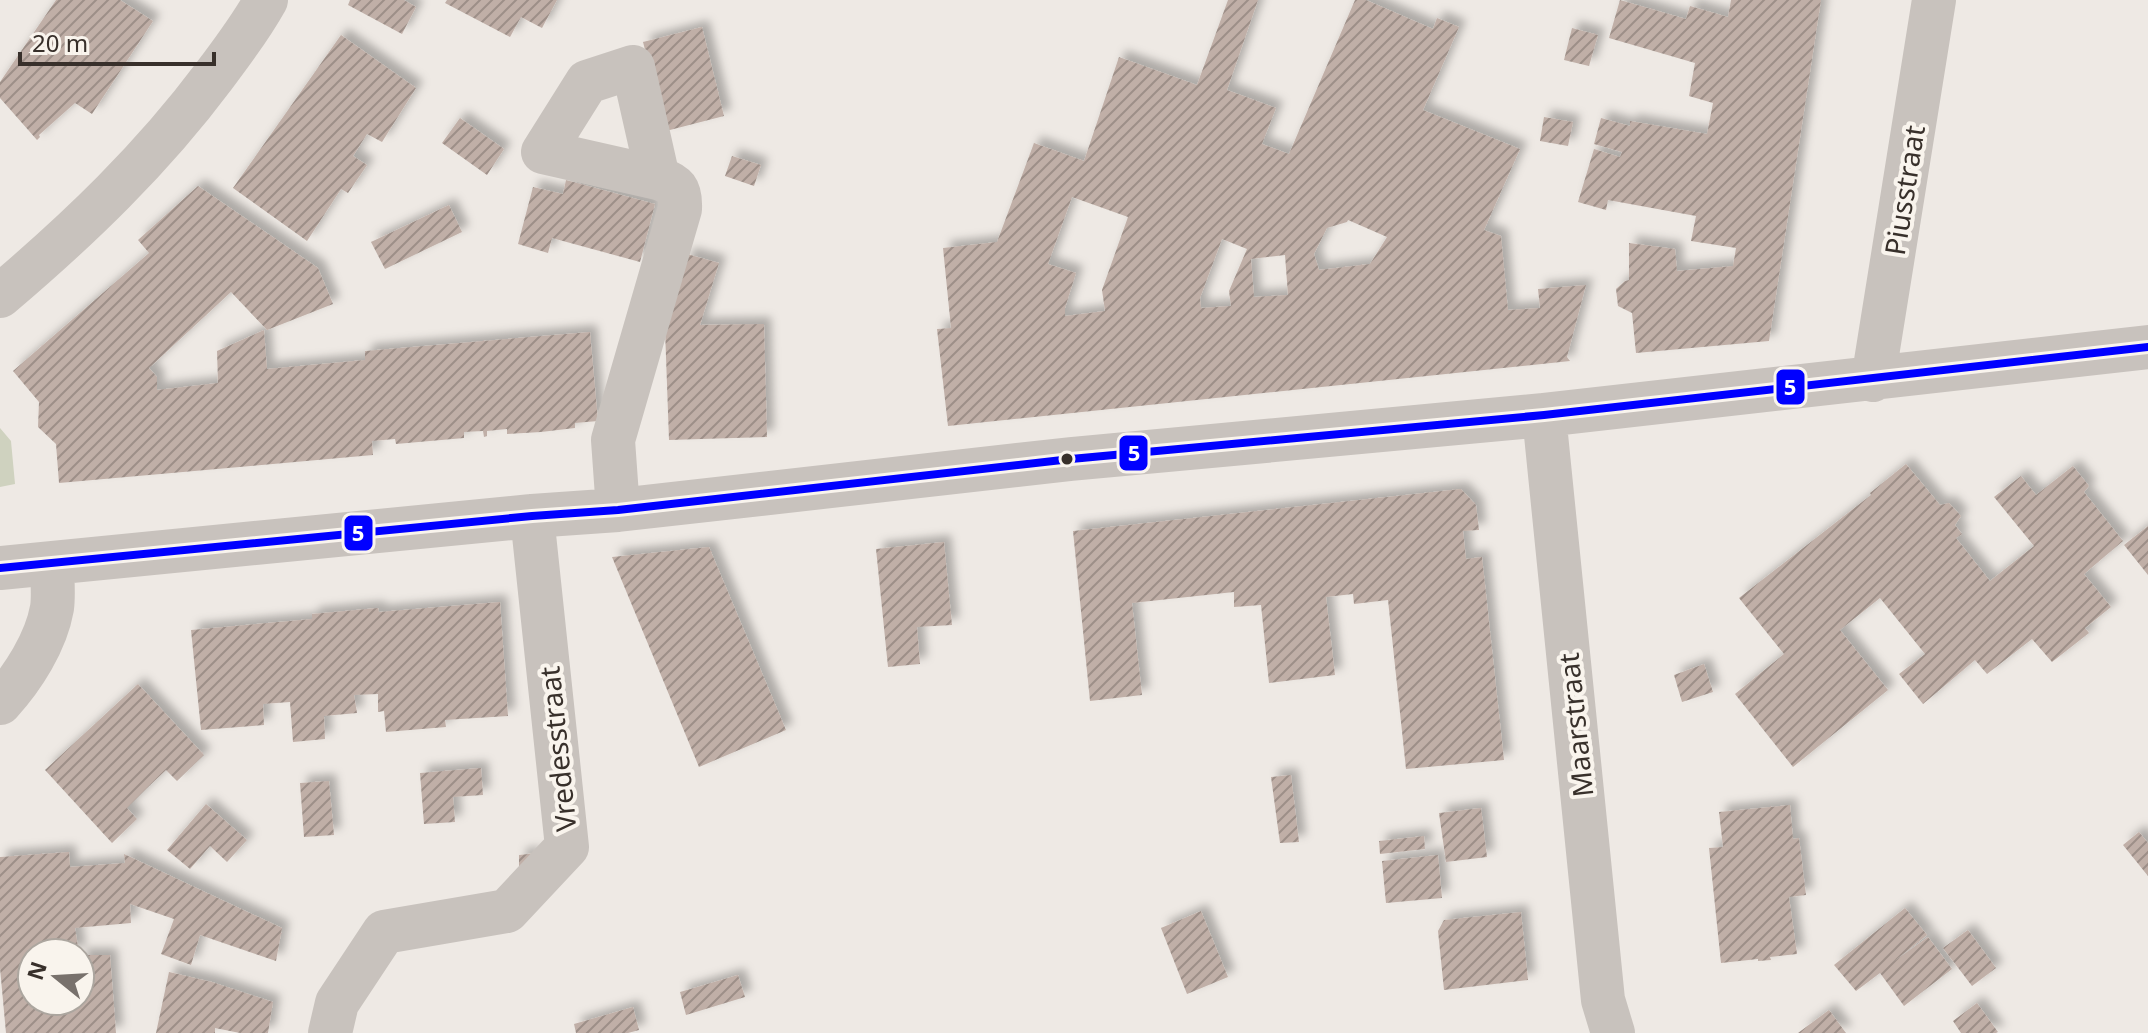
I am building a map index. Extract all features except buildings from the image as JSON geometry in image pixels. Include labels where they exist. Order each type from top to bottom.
[{"type":"street","points":[[0,296],[69,238],[153,153],[252,26],[266,0]]},
{"type":"street","name":"Piusstraat","points":[[1873,380],[1934,0]]},
{"type":"street","points":[[618,510],[613,440],[680,209],[681,194],[674,184],[658,178]]},
{"type":"street","points":[[0,568],[618,510],[1071,459],[1544,415],[2148,347]]},
{"type":"street","name":"Maarstraat","points":[[1544,415],[1603,1000],[1613,1033]]},
{"type":"street","name":"Vredesstraat","points":[[330,1033],[337,1003],[384,932],[507,911],[567,847],[532,516]]},
{"type":"street","points":[[0,703],[18,683],[39,643],[52,608],[52,563]]},
{"type":"green space","points":[[0,428],[11,441],[15,484],[0,487]]},
{"type":"transit line","name":"5","points":[[0,568],[618,510],[1071,459],[1544,415],[2148,347]]}]
